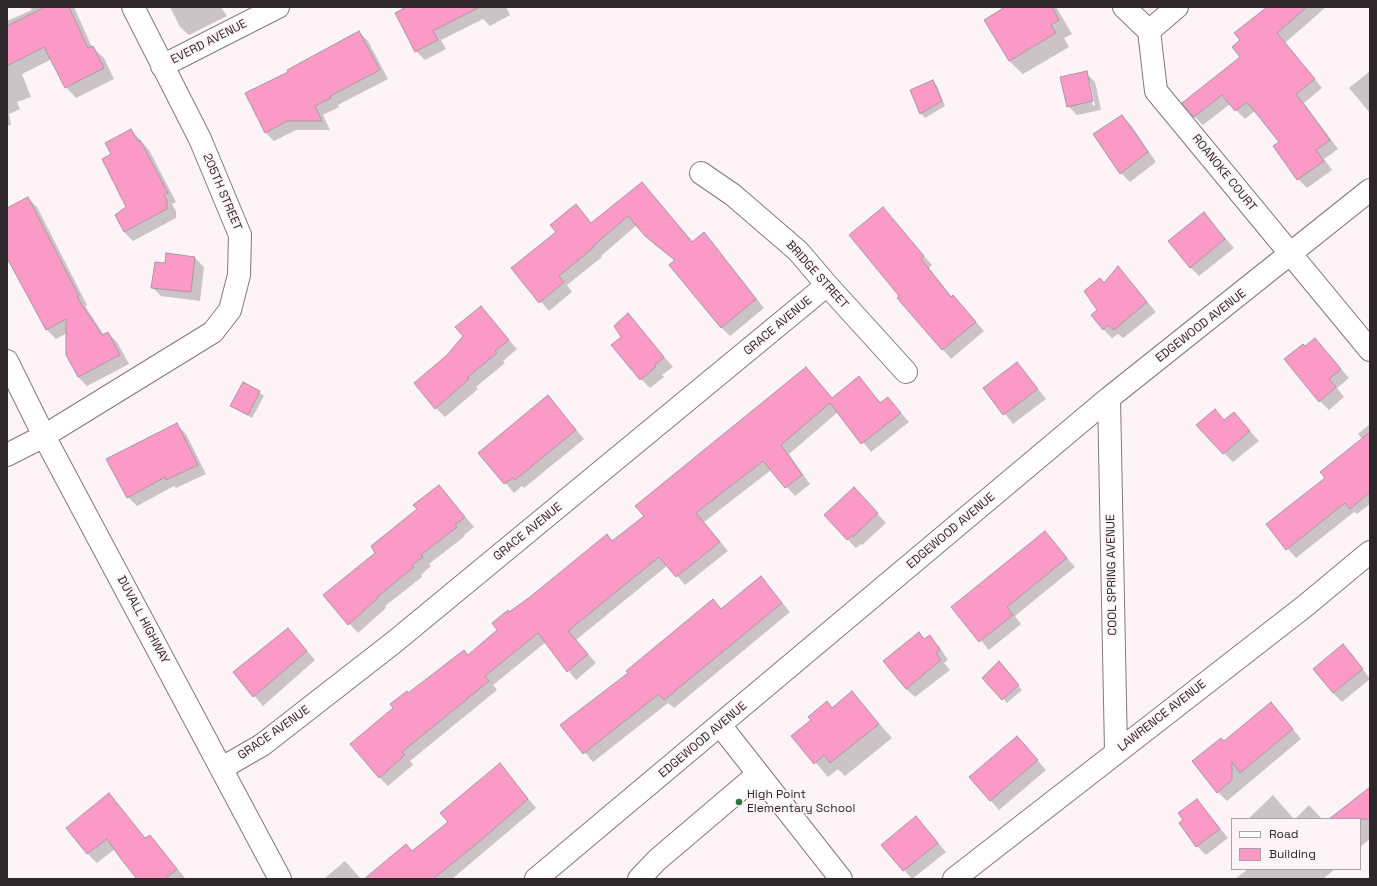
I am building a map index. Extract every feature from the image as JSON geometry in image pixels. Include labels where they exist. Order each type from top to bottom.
[{"type":"street","name":"205TH STREET","points":[[7,455],[44,436],[213,332],[230,310],[239,275],[240,235],[200,139],[132,7]]},
{"type":"street","name":"EVERD AVENUE","points":[[162,66],[278,7]]},
{"type":"street","points":[[1124,7],[1150,31],[1177,7]]},
{"type":"street","name":"ROANOKE COURT","points":[[1150,31],[1156,91],[1370,350]]},
{"type":"street","name":"BRIDGE STREET","points":[[701,173],[733,195],[798,251],[906,372]]},
{"type":"street","name":"EDGEWOOD AVENUE","points":[[536,879],[1109,398],[1370,190]]},
{"type":"street","name":"GRACE AVENUE","points":[[222,768],[262,745],[387,648],[827,285]]},
{"type":"street","name":"DUVALL HIGHWAY","points":[[7,361],[44,436],[280,879]]},
{"type":"street","name":"COOL SPRING AVENUE","points":[[1109,398],[1116,751]]},
{"type":"street","name":"LAWRENCE AVENUE","points":[[954,879],[1116,751],[1305,606],[1370,552]]},
{"type":"street","points":[[720,725],[757,775],[841,879]]},
{"type":"street","points":[[639,879],[657,860],[757,775]]},
{"type":"building","points":[[45,7],[69,7],[88,48],[93,46],[104,68],[65,88],[44,47],[7,66],[7,26]]},
{"type":"building","points":[[406,7],[480,7],[433,31],[438,40],[415,52],[395,13]]},
{"type":"building","points":[[1005,7],[1052,7],[1059,20],[1051,25],[1056,33],[1009,61],[984,20]]},
{"type":"building","points":[[1267,7],[1307,7],[1277,33],[1315,79],[1296,94],[1330,140],[1316,150],[1324,161],[1297,180],[1273,146],[1279,142],[1247,102],[1235,111],[1222,95],[1194,117],[1182,103],[1240,57],[1232,47],[1240,40],[1234,33]]},
{"type":"building","points":[[359,31],[380,70],[330,96],[331,98],[315,106],[322,121],[287,121],[265,133],[245,93],[288,72],[287,70]]},
{"type":"building","points":[[1087,71],[1093,101],[1067,107],[1060,77]]},
{"type":"building","points":[[933,80],[942,101],[920,114],[910,90]]},
{"type":"building","points":[[1122,115],[1148,152],[1120,174],[1093,134]]},
{"type":"building","points":[[131,129],[138,141],[140,140],[168,193],[164,195],[167,201],[167,209],[124,232],[115,215],[126,207],[102,159],[111,154],[105,143]]},
{"type":"building","points":[[642,182],[692,242],[704,232],[756,299],[721,328],[669,265],[675,260],[645,236],[628,216],[559,276],[564,282],[539,303],[511,268],[556,232],[550,225],[576,204],[591,223]]},
{"type":"building","points":[[28,197],[79,296],[77,297],[102,335],[108,332],[120,355],[78,377],[66,355],[66,319],[46,330],[7,258],[7,208]]},
{"type":"building","points":[[883,207],[924,256],[921,259],[951,297],[953,295],[976,322],[942,350],[897,298],[899,296],[849,235]]},
{"type":"building","points":[[1204,212],[1225,239],[1190,268],[1168,241]]},
{"type":"building","points":[[166,253],[195,257],[191,292],[151,288],[155,262],[165,263]]},
{"type":"building","points":[[1118,266],[1147,302],[1114,330],[1108,325],[1103,330],[1091,315],[1097,310],[1084,291],[1100,278],[1104,283]]},
{"type":"building","points":[[481,306],[509,340],[495,351],[497,353],[468,377],[469,379],[435,409],[414,383],[447,355],[463,336],[455,327]]},
{"type":"building","points":[[628,313],[664,357],[654,366],[656,367],[640,380],[611,345],[621,337],[614,326]]},
{"type":"building","points":[[1315,338],[1341,369],[1329,379],[1336,387],[1319,402],[1284,359],[1303,344],[1305,346]]},
{"type":"building","points":[[1017,362],[1038,389],[1003,415],[983,388]]},
{"type":"building","points":[[806,367],[832,398],[859,376],[880,403],[888,397],[901,413],[861,444],[830,403],[781,445],[802,475],[785,488],[763,461],[696,513],[720,542],[676,577],[659,557],[568,631],[588,654],[567,672],[538,633],[485,676],[489,681],[402,752],[405,755],[379,778],[350,744],[393,708],[390,704],[407,691],[408,693],[464,650],[468,655],[497,630],[492,623],[508,610],[509,612],[530,597],[607,534],[612,541],[644,516],[635,506]]},
{"type":"building","points":[[243,382],[260,391],[248,415],[230,406]]},
{"type":"building","points":[[548,395],[576,430],[515,480],[513,478],[504,484],[478,453]]},
{"type":"building","points":[[1215,409],[1224,420],[1234,412],[1250,431],[1223,454],[1196,425]]},
{"type":"building","points":[[177,423],[198,465],[166,480],[165,477],[127,498],[106,459]]},
{"type":"building","points":[[1370,432],[1370,492],[1350,509],[1345,503],[1286,550],[1266,524],[1325,478],[1320,472]]},
{"type":"building","points":[[439,485],[465,517],[455,525],[457,527],[421,555],[423,557],[412,565],[414,567],[377,597],[378,598],[348,625],[323,595],[375,553],[371,546],[417,509],[413,505]]},
{"type":"building","points":[[854,487],[878,513],[853,537],[852,535],[847,540],[824,515]]},
{"type":"building","points":[[1045,531],[1067,558],[1007,607],[1013,615],[979,642],[951,607]]},
{"type":"building","points":[[761,576],[782,603],[664,700],[659,694],[583,754],[560,725],[628,673],[626,671],[713,599],[721,609]]},
{"type":"building","points":[[288,628],[307,651],[253,697],[233,672]]},
{"type":"building","points":[[919,632],[924,639],[930,635],[940,650],[936,653],[941,660],[906,689],[883,661]]},
{"type":"building","points":[[1343,644],[1363,669],[1333,693],[1313,669]]},
{"type":"building","points":[[999,661],[1019,685],[1002,700],[982,678]]},
{"type":"building","points":[[852,691],[879,724],[830,763],[824,755],[814,764],[791,736],[811,720],[808,717],[827,701],[832,708]]},
{"type":"building","points":[[1271,702],[1293,729],[1240,773],[1232,762],[1232,780],[1217,793],[1192,761],[1221,738],[1224,741]]},
{"type":"building","points":[[1017,736],[1038,760],[990,801],[969,777]]},
{"type":"building","points":[[500,763],[528,799],[480,841],[433,879],[364,879],[406,844],[412,851],[448,822],[440,813]]},
{"type":"building","points":[[1370,787],[1370,819],[1330,818]]},
{"type":"building","points":[[109,793],[145,838],[150,835],[177,869],[165,879],[137,879],[107,839],[87,854],[66,828]]},
{"type":"building","points":[[1197,799],[1220,829],[1196,847],[1179,823],[1183,820],[1178,813]]},
{"type":"building","points":[[916,816],[938,843],[903,871],[881,845]]},
{"type":"place","name":"High Point Elementary School","points":[[739,802]]}]
